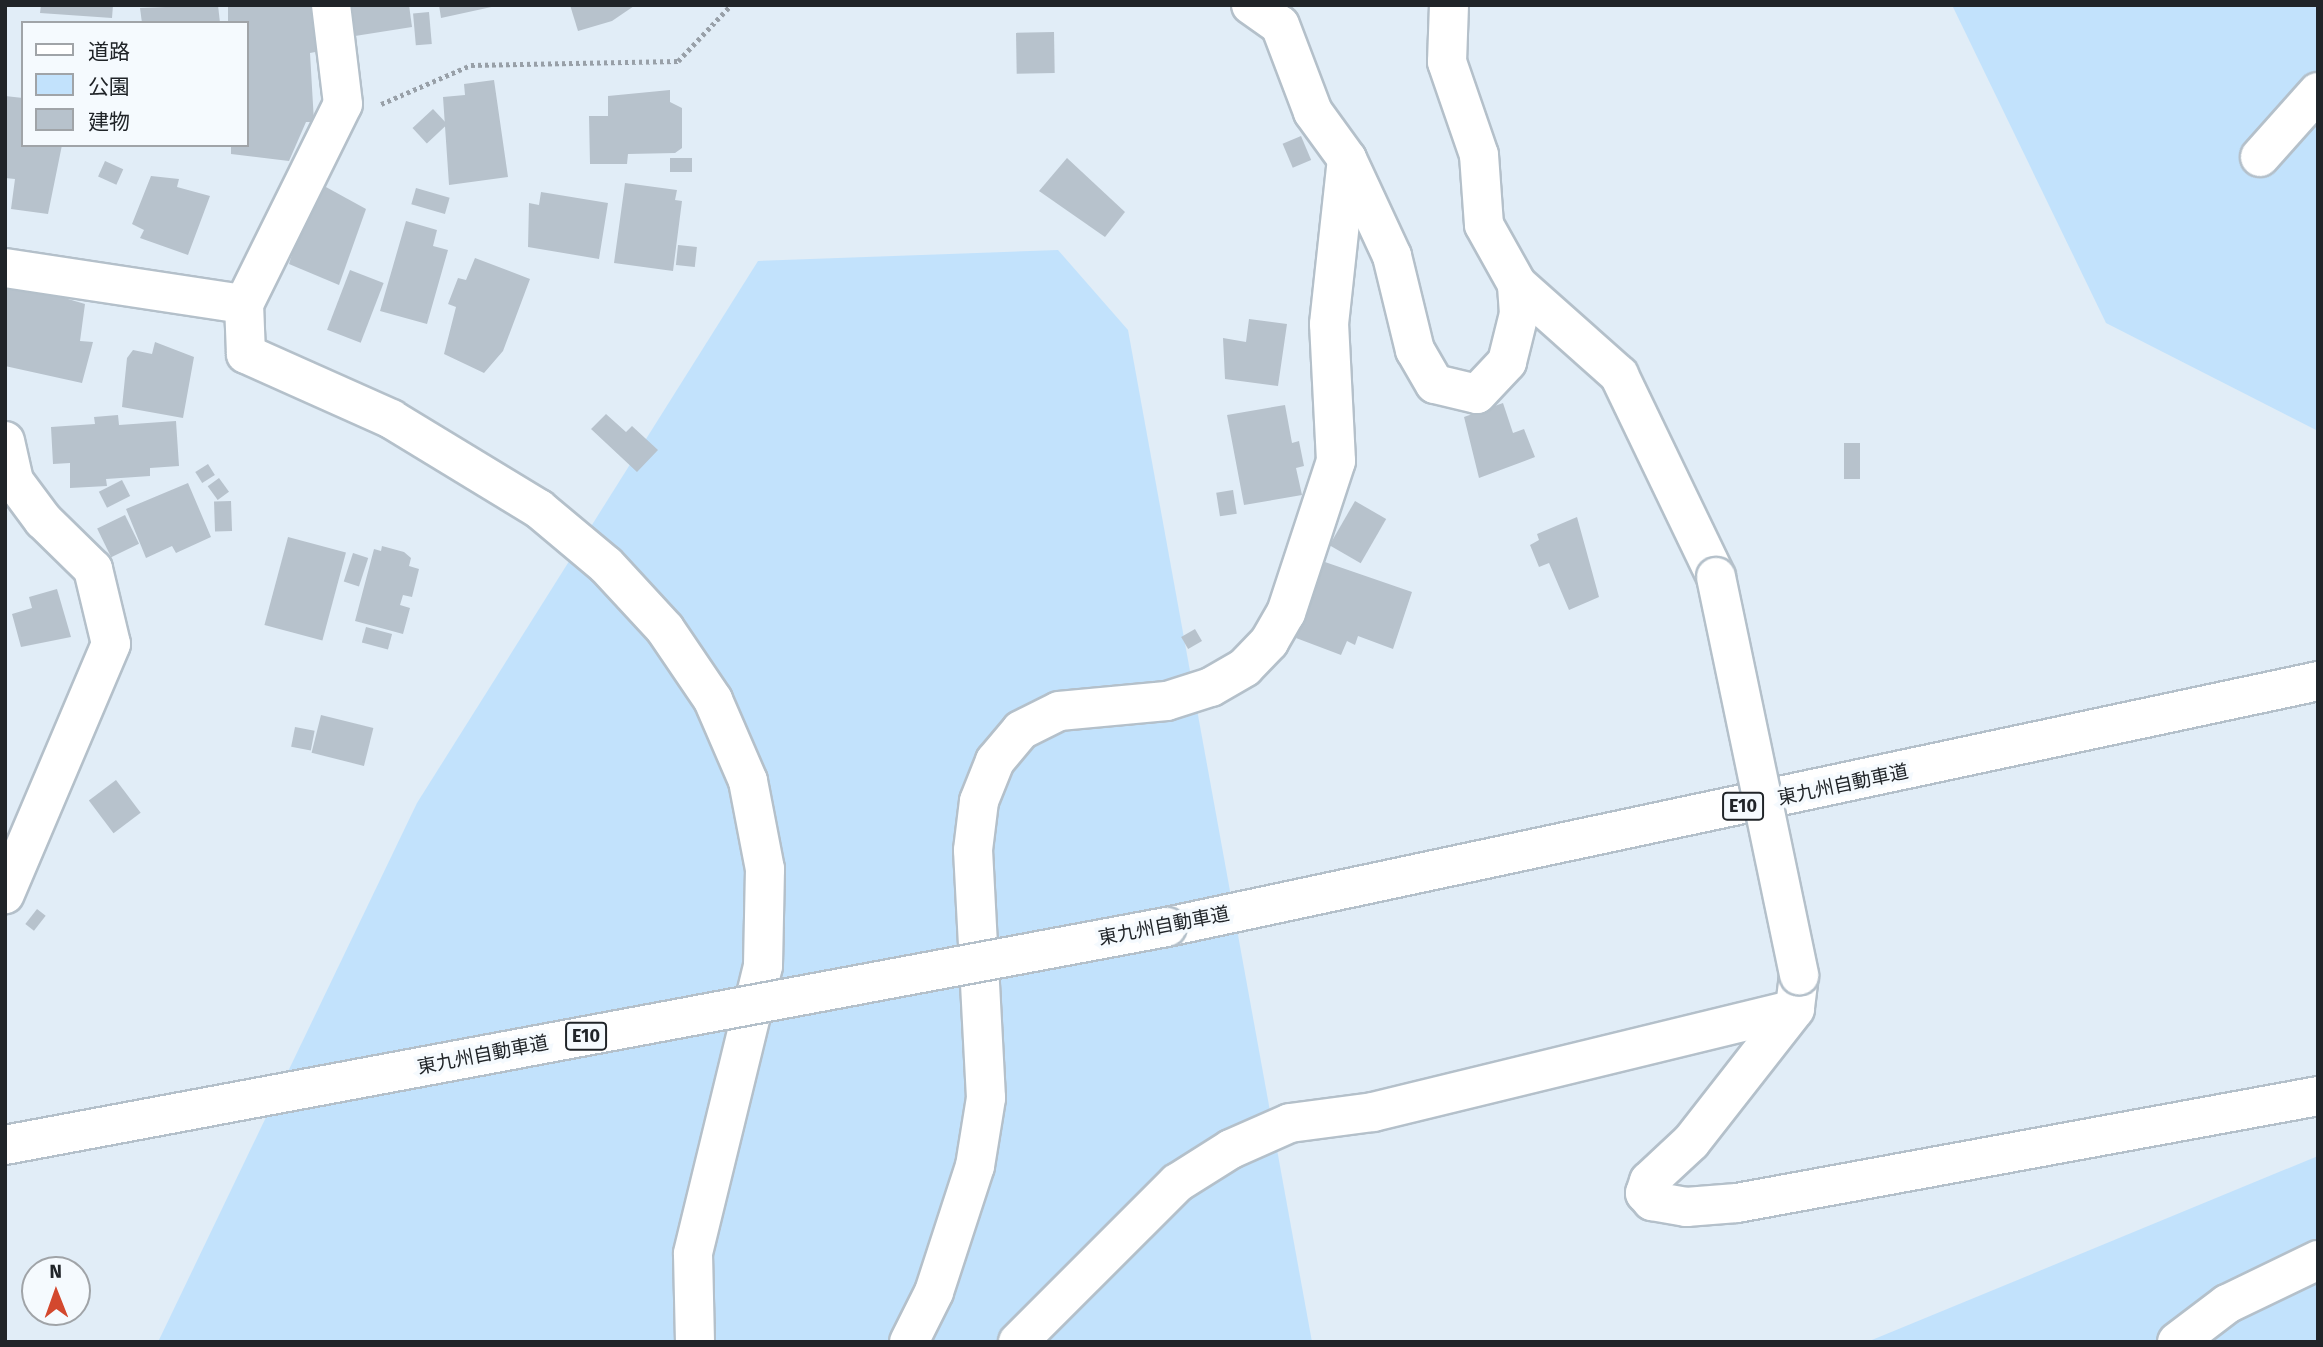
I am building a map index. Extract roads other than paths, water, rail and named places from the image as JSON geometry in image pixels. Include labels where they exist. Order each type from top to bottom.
[{"type":"main road","points":[[331,5],[343,104],[244,304],[246,354],[391,419],[539,509],[606,565],[665,629],[713,700],[748,781],[765,869],[763,966],[693,1254],[695,1342]]},
{"type":"main road","points":[[1251,5],[1280,25],[1313,112],[1347,159],[1392,256],[1415,350],[1435,384],[1478,394],[1507,362],[1519,314],[1517,284]]},
{"type":"main road","points":[[1448,5],[1447,62],[1479,155],[1484,225],[1517,284],[1619,375],[1716,577],[1797,992],[1691,1142],[1649,1181],[1645,1193],[1652,1202],[1686,1207],[1737,1203],[2318,1096]]},
{"type":"main road","points":[[2260,157],[2318,92]]},
{"type":"main road","points":[[909,1342],[934,1292],[975,1166],[986,1098],[973,849],[983,791],[995,761],[1021,730],[1059,712],[1167,701],[1211,687],[1245,667],[1269,642],[1286,613],[1336,461],[1329,324],[1347,159]]},
{"type":"main road","points":[[5,268],[244,304]]},
{"type":"main road","points":[[5,442],[10,481],[43,520],[93,569],[111,644],[5,894]]},
{"type":"main road","name":"東九州自動車道","points":[[5,1145],[1167,926],[2318,681]]},
{"type":"main road","points":[[1018,1342],[1177,1183],[1231,1149],[1290,1123],[1373,1112],[1797,992]]},
{"type":"main road","points":[[2177,1342],[2227,1304],[2318,1260]]}]
